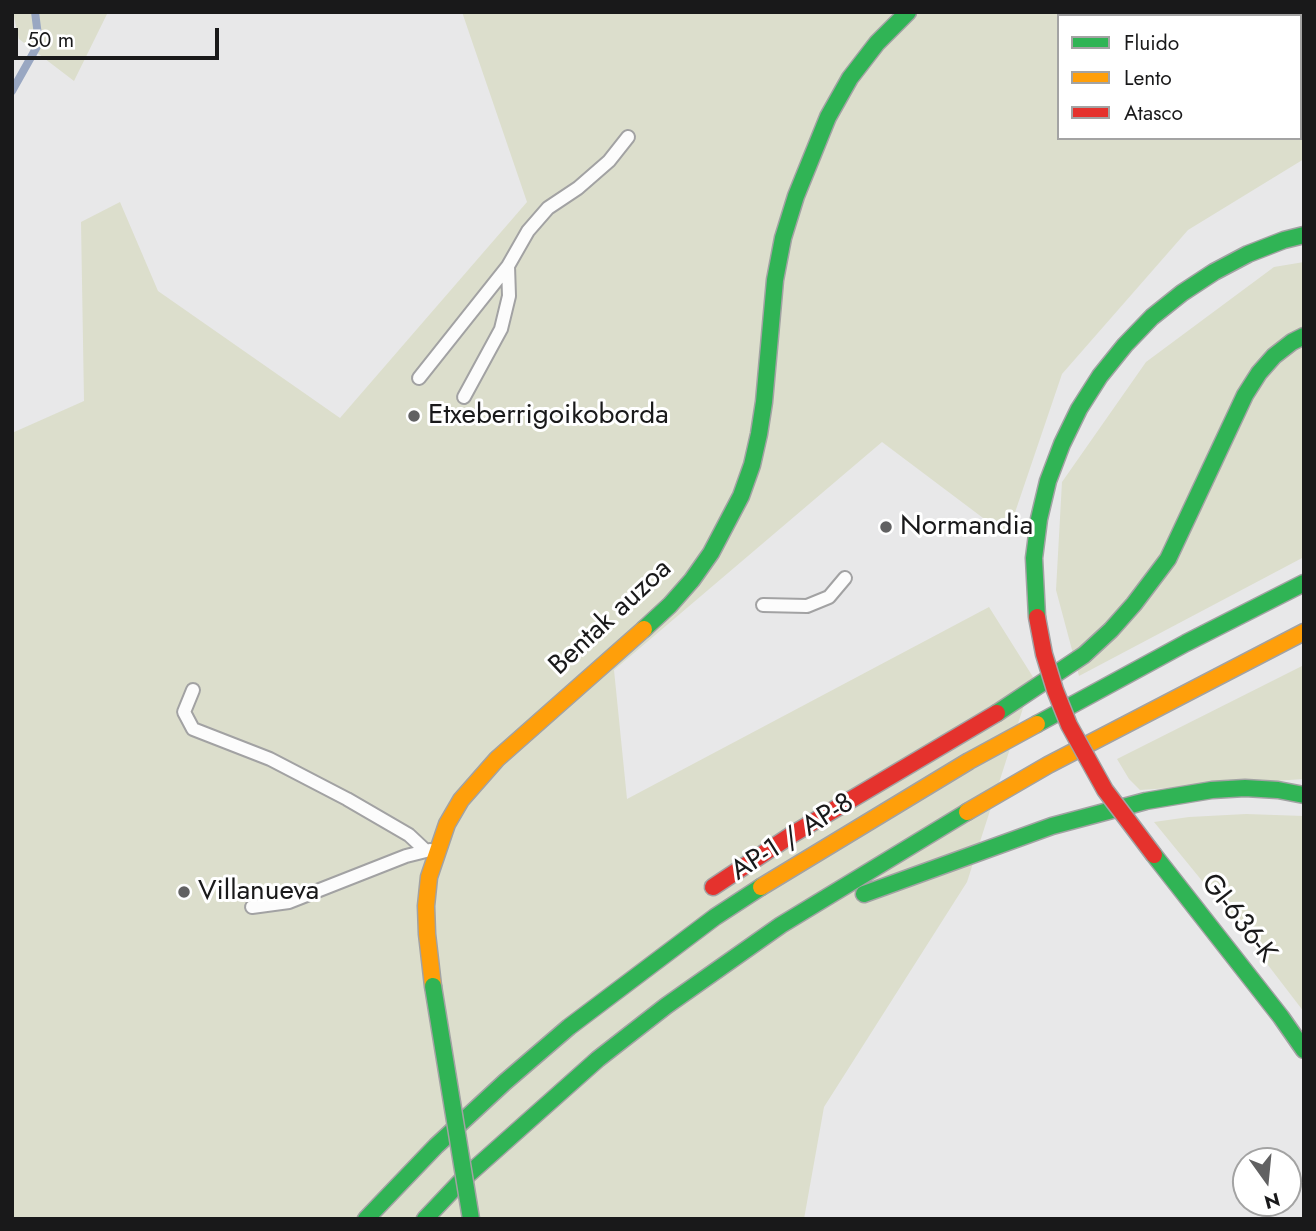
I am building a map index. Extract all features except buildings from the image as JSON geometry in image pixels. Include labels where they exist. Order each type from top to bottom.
[{"type":"main road","name":"Bentak auzoa","points":[[471,1219],[427,934],[426,906],[431,850],[461,800],[478,779],[670,605],[692,580],[727,525],[741,496],[759,434],[775,280],[783,237],[796,196],[828,117],[850,78],[877,43],[908,12]]},
{"type":"main road","name":"GI-636-K","points":[[1304,235],[1248,254],[1214,272],[1182,292],[1152,317],[1125,345],[1100,376],[1079,409],[1062,444],[1048,481],[1034,558],[1037,617],[1048,666],[1069,725],[1086,758],[1105,790],[1304,1050]]},
{"type":"main road","points":[[696,899],[793,834],[1016,701],[1084,655],[1134,604],[1168,559],[1245,395],[1259,373],[1274,356],[1304,336]]},
{"type":"main road","name":"AP-1 / AP-8","points":[[366,1219],[436,1146],[505,1082],[569,1027],[715,917],[969,761],[1186,643],[1304,583]]},
{"type":"main road","points":[[425,1219],[472,1171],[598,1059],[666,1006],[781,925],[1048,765],[1304,632]]},
{"type":"main road","points":[[781,925],[1011,840],[1146,801],[1245,788],[1304,795]]},
{"type":"main road","points":[[505,1082],[566,1011]]},
{"type":"lane","points":[[419,378],[508,266],[528,231],[548,208],[578,188],[609,161],[628,137]]},
{"type":"lane","points":[[464,397],[501,329],[509,296],[508,266]]},
{"type":"lane","points":[[763,605],[807,606],[829,597],[845,579]]},
{"type":"lane","points":[[192,690],[184,712],[193,729],[270,759],[336,793],[431,850]]},
{"type":"lane","points":[[252,907],[289,902],[431,850]]},
{"type":"green space","points":[[13,12],[108,12],[74,81],[19,39]]},
{"type":"green space","points":[[462,12],[1304,12],[1304,159],[1188,230],[1062,374],[1007,536],[882,442],[614,670],[627,799],[989,607],[1033,677],[967,882],[824,1107],[804,1219],[12,1219],[12,433],[84,401],[81,222],[120,202],[158,291],[340,418],[527,202]]},
{"type":"green space","points":[[1304,262],[1304,557],[1079,676],[1056,590],[1062,482],[1146,362],[1274,267]]},
{"type":"green space","points":[[1304,665],[1304,779],[1140,790],[1129,779],[1117,759]]},
{"type":"green space","points":[[1246,814],[1304,816],[1304,1012],[1154,822]]},
{"type":"waterway","points":[[12,91],[39,43],[35,12]]},
{"type":"traffic: fast","points":[[644,629],[692,580],[711,553],[741,496],[759,434],[775,280],[783,238],[796,196],[828,117],[850,78],[877,43],[908,12]]},
{"type":"traffic: fast","points":[[1037,617],[1034,558],[1048,481],[1079,409],[1100,376],[1152,317],[1182,293],[1248,254],[1304,235]]},
{"type":"traffic: fast","points":[[997,713],[1084,655],[1134,604],[1168,559],[1245,395],[1274,356],[1304,336]]},
{"type":"traffic: fast","points":[[1037,724],[1304,583]]},
{"type":"traffic: fast","points":[[864,894],[1052,826],[1146,801],[1212,790],[1245,788],[1304,795]]},
{"type":"traffic: fast","points":[[425,1219],[462,1180],[598,1059],[666,1006],[781,925],[967,812]]},
{"type":"traffic: fast","points":[[1154,855],[1304,1050]]},
{"type":"traffic: fast","points":[[366,1219],[436,1146],[569,1027],[715,917],[761,887]]},
{"type":"traffic: fast","points":[[433,986],[471,1219]]},
{"type":"traffic: slow","points":[[433,986],[427,934],[429,877],[447,824],[461,800],[497,759],[644,629]]},
{"type":"traffic: slow","points":[[967,812],[1048,765],[1304,632]]},
{"type":"traffic: slow","points":[[761,887],[969,761],[1037,724]]},
{"type":"traffic: jam","points":[[1037,617],[1044,654],[1069,725],[1105,790],[1154,855]]},
{"type":"traffic: jam","points":[[713,887],[793,834],[997,713]]},
{"type":"place","name":"Etxeberrigoikoborda","points":[[414,416]]},
{"type":"place","name":"Normandia","points":[[886,527]]},
{"type":"place","name":"Villanueva","points":[[184,892]]}]
